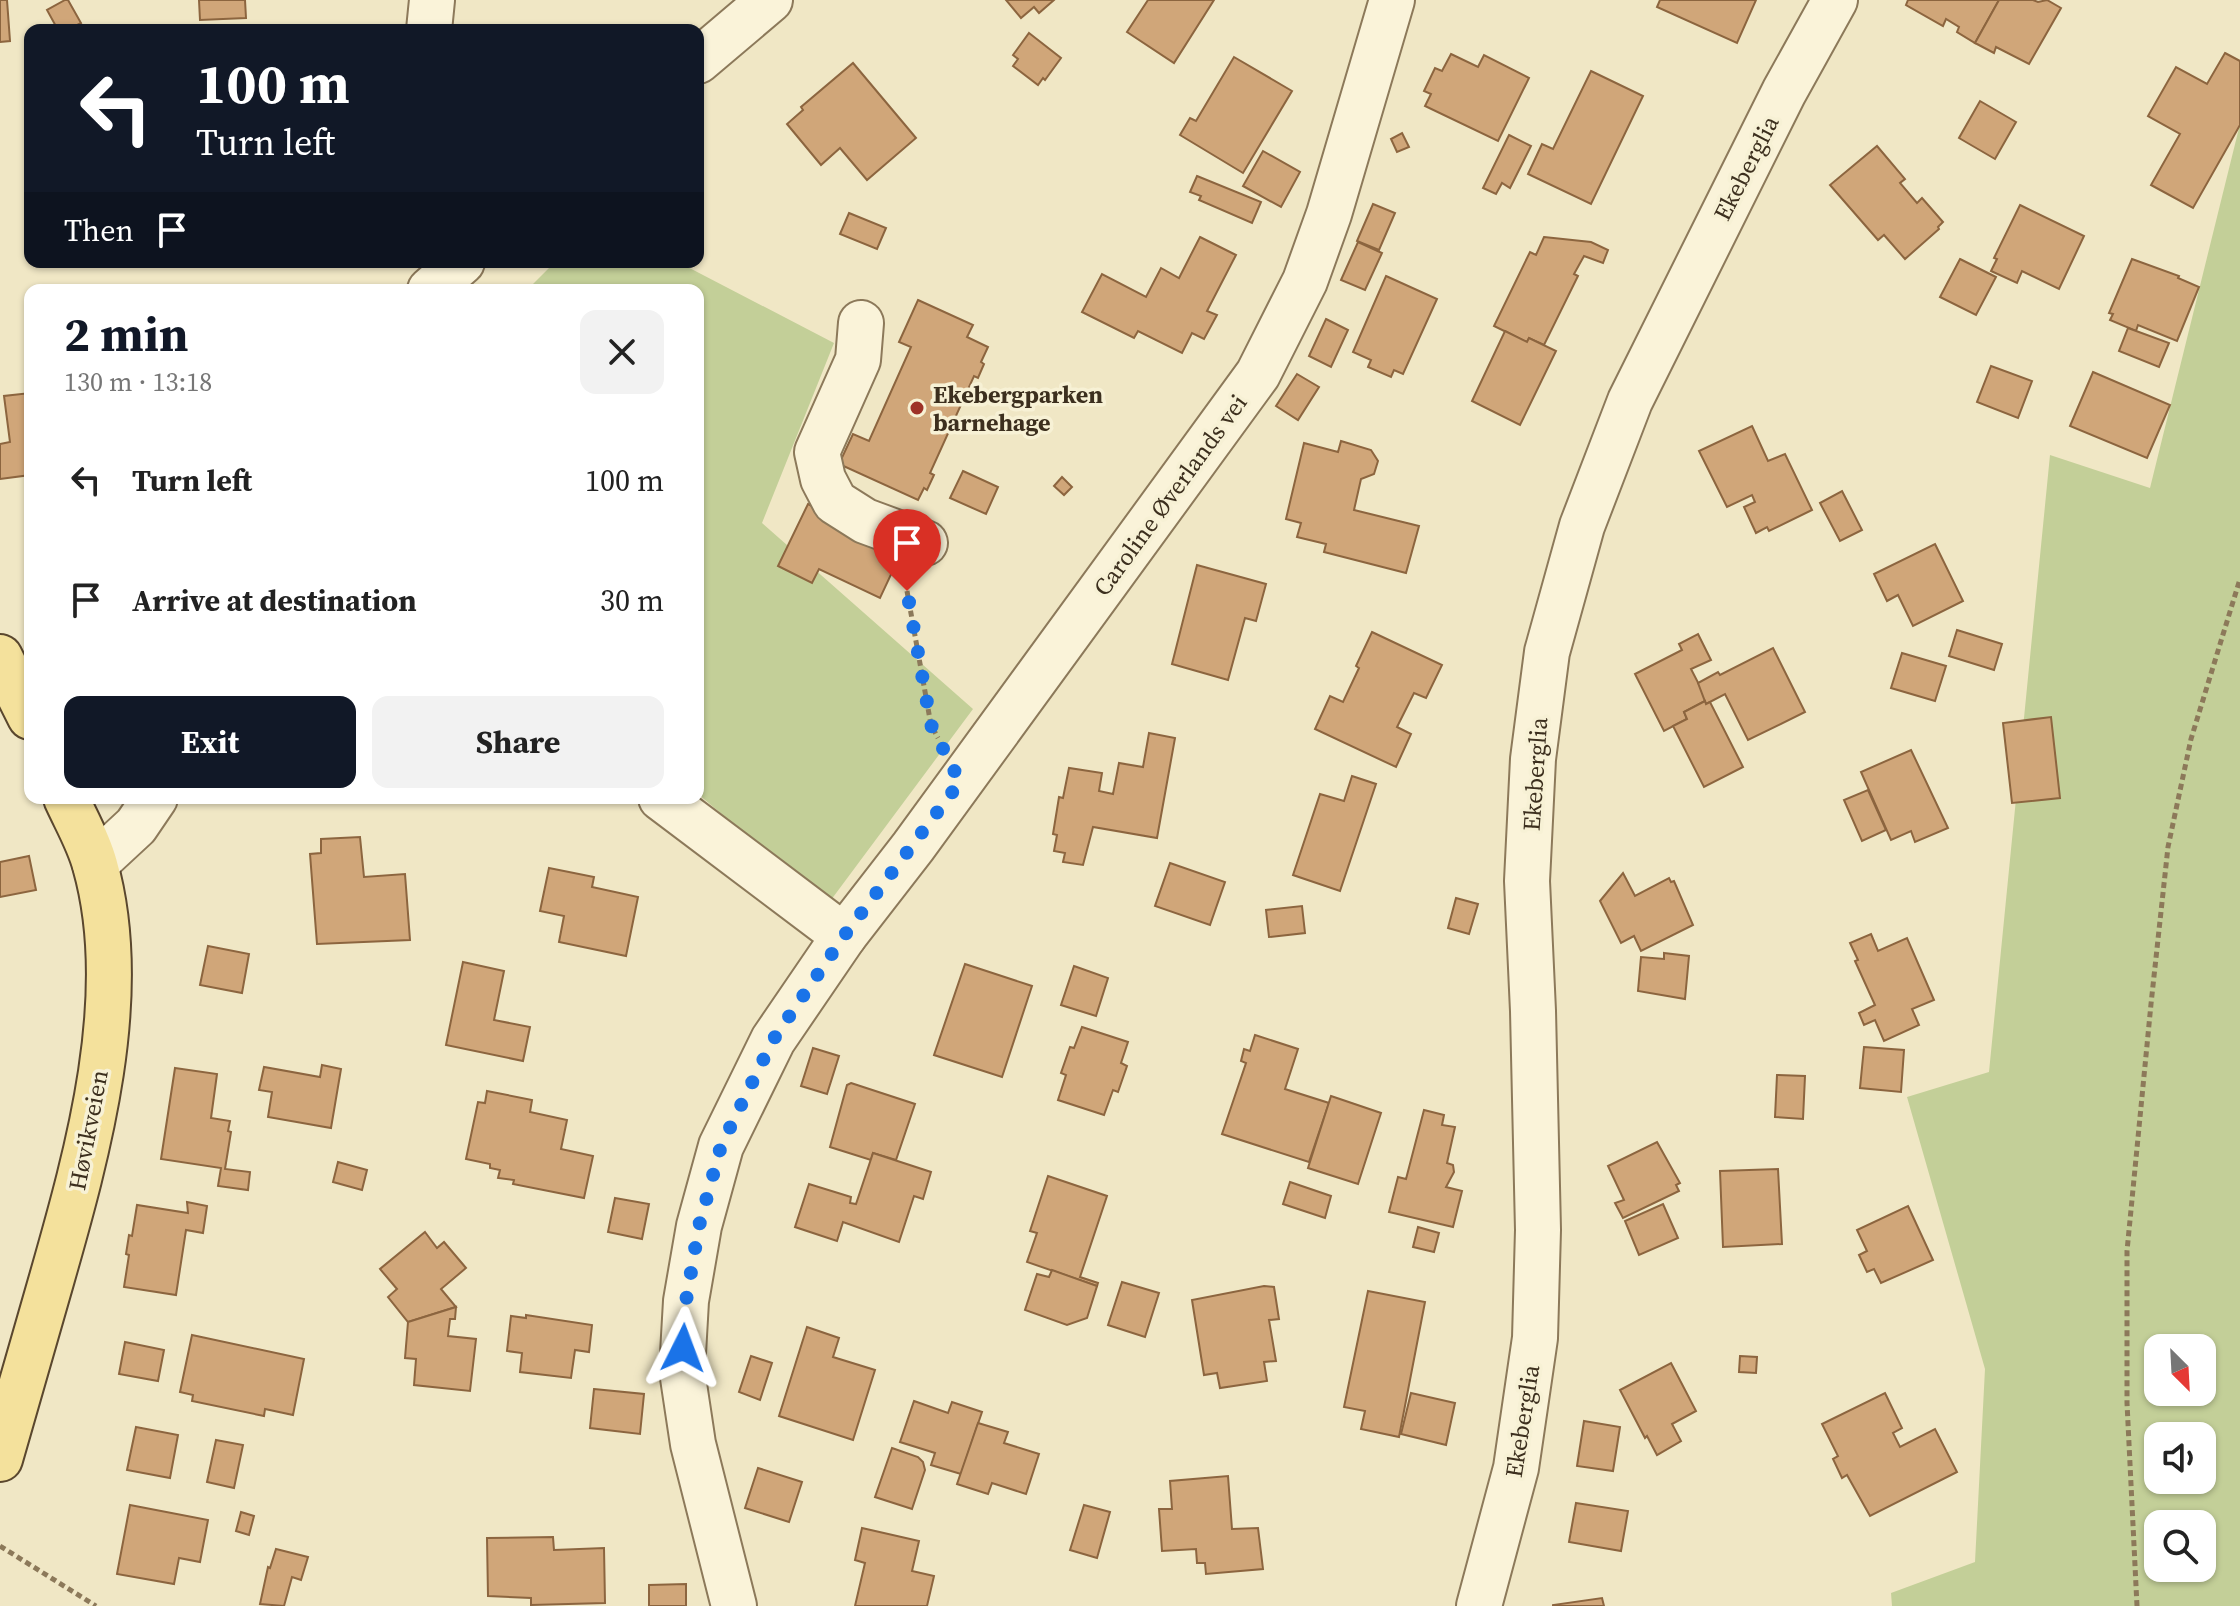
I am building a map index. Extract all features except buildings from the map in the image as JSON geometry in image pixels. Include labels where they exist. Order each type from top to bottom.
[{"type":"main road","points":[[0,657],[24,705]]},
{"type":"main road","name":"Høvikveien","points":[[0,1459],[79,1185],[96,1106],[108,1005],[104,909],[95,864],[69,804]]},
{"type":"street","points":[[430,24],[432,0]]},
{"type":"street","points":[[704,56],[770,0]]},
{"type":"street","name":"Caroline Øverlands vei","points":[[734,1606],[693,1444],[682,1371],[686,1301],[699,1226],[721,1146],[773,1040],[844,936],[1258,374],[1305,281],[1329,214],[1392,0]]},
{"type":"street","name":"Ekeberglia","points":[[1479,1606],[1516,1468],[1535,1338],[1538,1215],[1527,881],[1533,759],[1547,652],[1582,526],[1630,401],[1784,92],[1835,0]]},
{"type":"street","points":[[435,284],[455,268]]},
{"type":"street","points":[[861,323],[858,360],[817,452],[823,479],[835,502],[865,521],[925,543]]},
{"type":"street","points":[[95,864],[136,826],[151,804]]},
{"type":"street","points":[[669,804],[844,936]]},
{"type":"path","points":[[2137,1606],[2127,1403],[2127,1251],[2151,1004],[2168,847],[2191,739],[2240,579]]},
{"type":"path","points":[[907,591],[931,725],[960,782]]},
{"type":"path","points":[[0,1546],[96,1606]]},
{"type":"green space","points":[[2240,124],[2240,1606],[1892,1606],[1891,1593],[1975,1562],[1985,1369],[1907,1097],[1989,1072],[2050,455],[2150,488]]},
{"type":"green space","points":[[549,268],[690,268],[834,343],[762,523],[973,709],[828,904],[704,799],[704,284],[533,284]]},
{"type":"place","name":"Ekebergparken barnehage","points":[[917,408]]},
{"type":"route","points":[[683,1348],[686,1301],[699,1226],[721,1146],[773,1040],[844,936],[960,782],[931,725],[907,591]]}]
